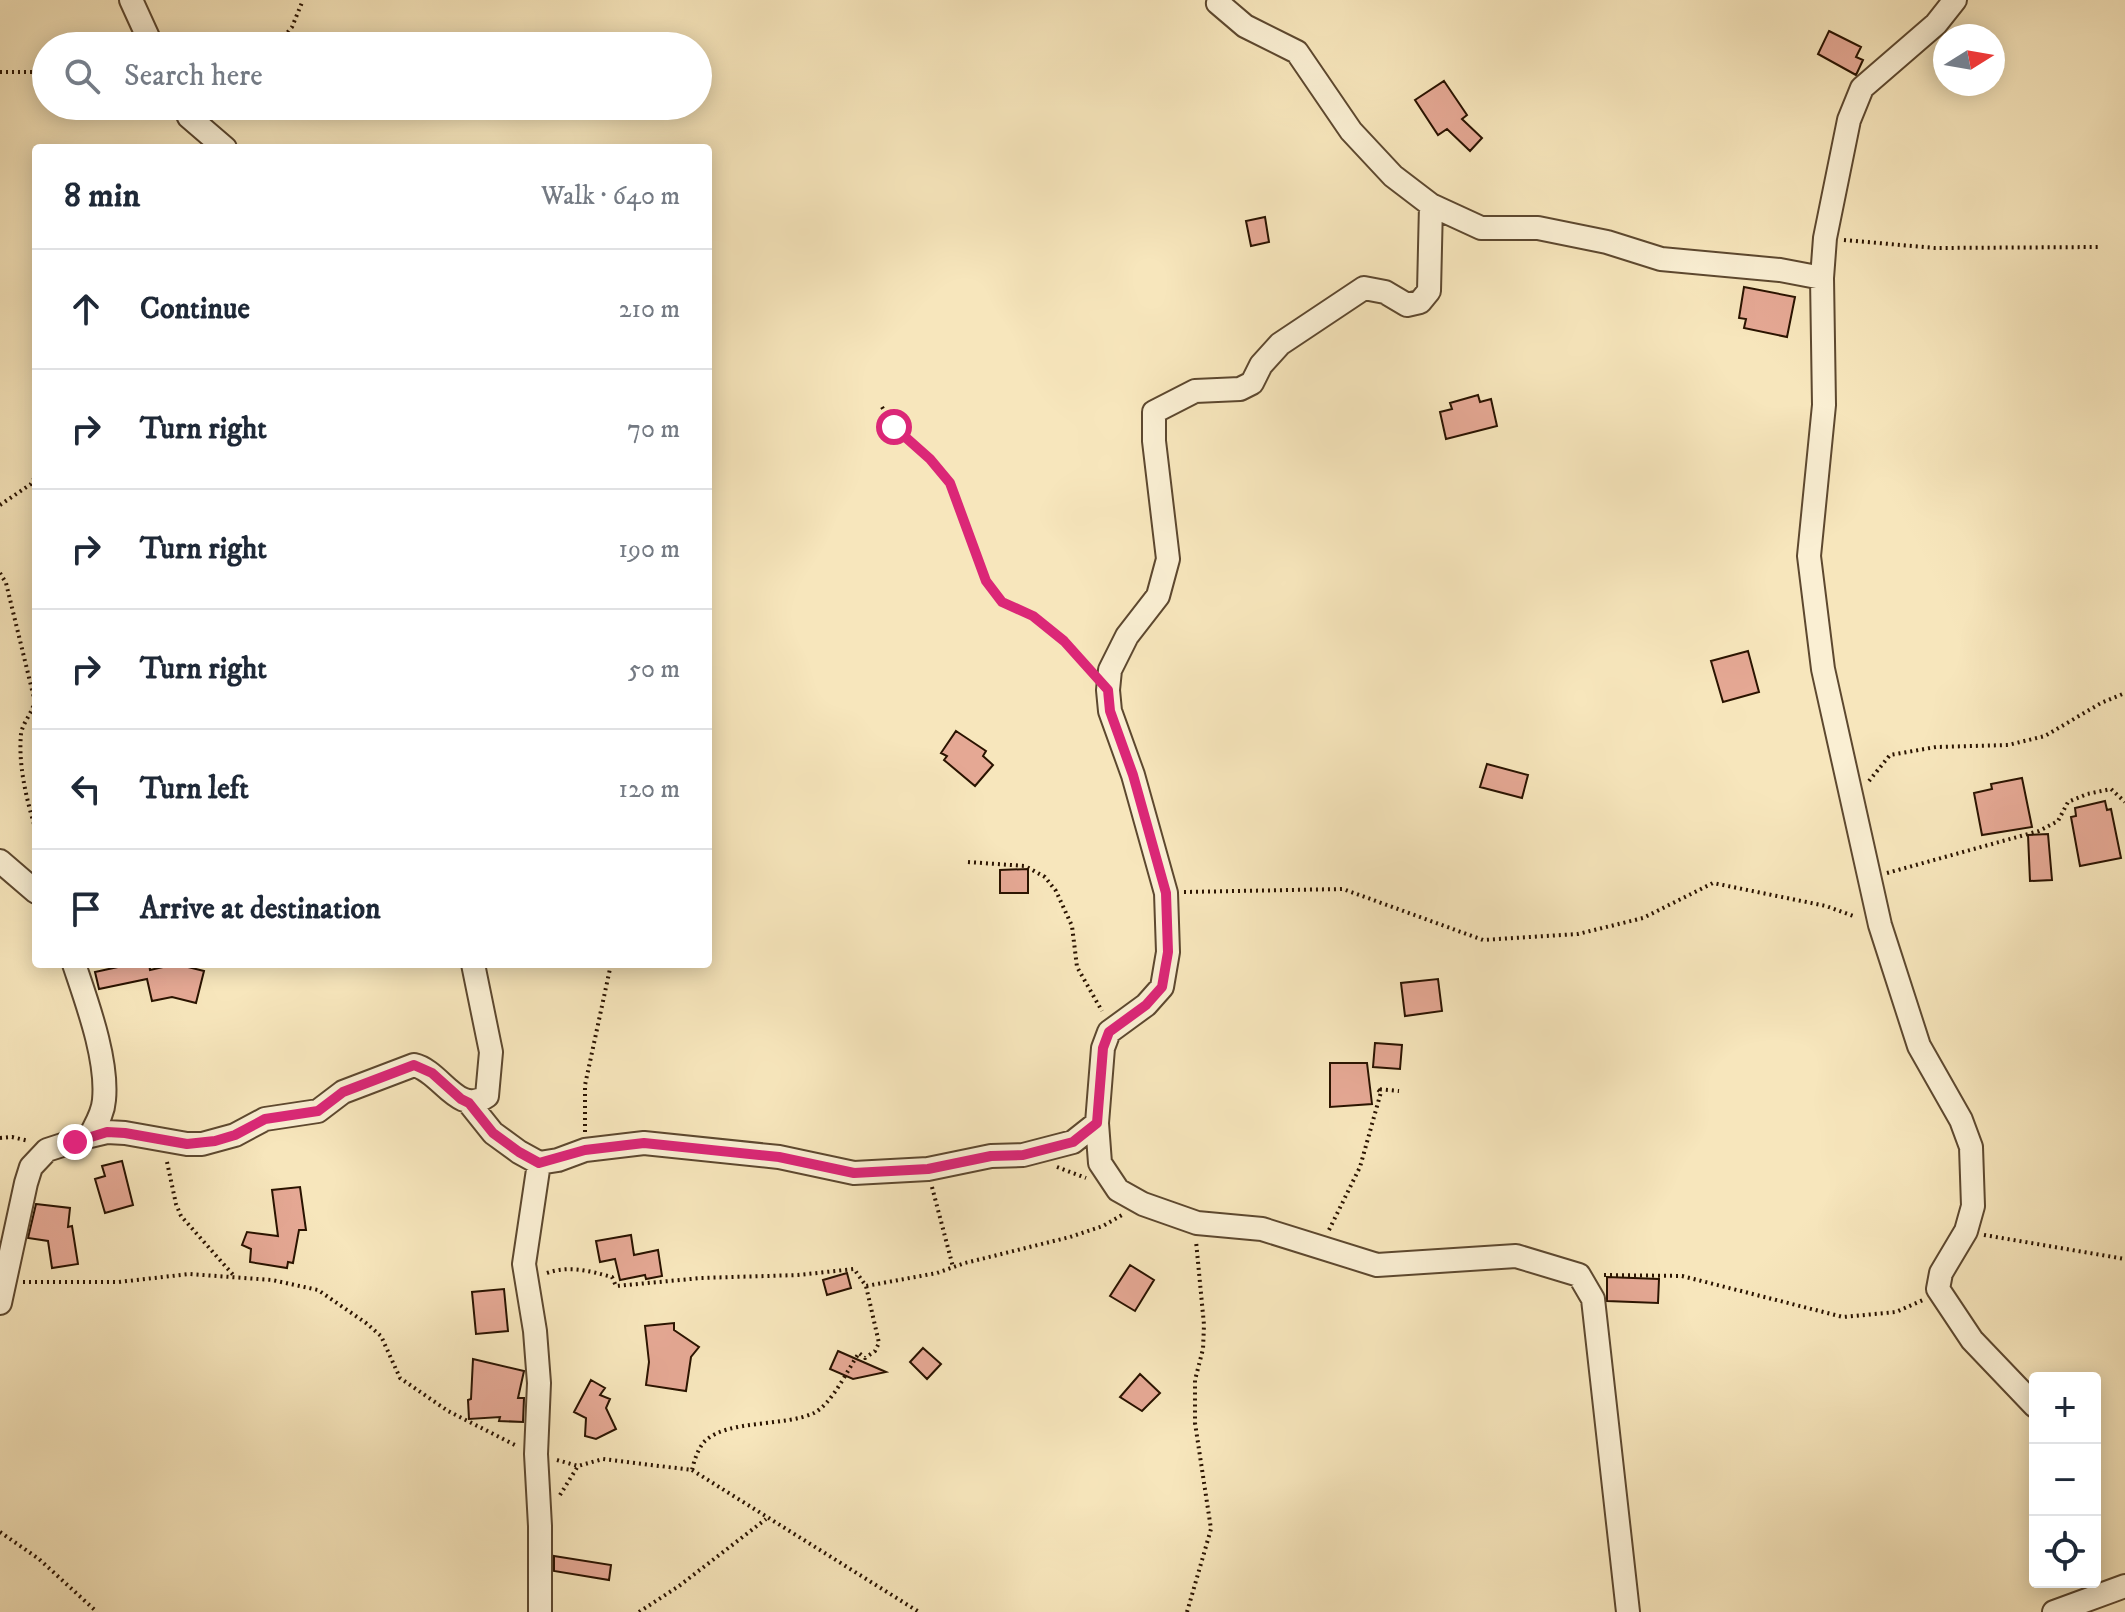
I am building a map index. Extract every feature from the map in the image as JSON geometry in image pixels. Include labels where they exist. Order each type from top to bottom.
[{"type":"street","points":[[131,0],[146,32]]},
{"type":"street","points":[[1219,0],[1218,3],[1245,26],[1297,52],[1351,131],[1393,176],[1431,205],[1481,228],[1538,228],[1607,242],[1661,259],[1780,270],[1822,278]]},
{"type":"street","points":[[1955,0],[1936,24],[1862,88],[1849,120],[1825,238],[1822,278],[1824,405],[1809,556],[1823,669],[1880,925],[1919,1046],[1961,1120],[1971,1147],[1973,1206],[1966,1231],[1941,1273],[1938,1289],[1972,1340],[2029,1400]]},
{"type":"street","points":[[192,120],[220,144]]},
{"type":"street","points":[[1431,205],[1429,291],[1420,302],[1407,305],[1385,292],[1364,288],[1280,344],[1261,365],[1252,383],[1240,389],[1195,391],[1154,412],[1154,441],[1168,559],[1158,596],[1127,636],[1110,670],[1108,690],[1110,711],[1133,775],[1166,893],[1168,952],[1162,987],[1146,1005],[1109,1032],[1103,1048],[1097,1123],[1100,1163],[1118,1190],[1143,1204],[1197,1223],[1262,1229],[1377,1265],[1516,1256],[1579,1275],[1593,1299],[1628,1612]]},
{"type":"street","points":[[0,861],[32,889]]},
{"type":"street","points":[[75,968],[95,1035],[104,1085],[100,1118],[90,1136]]},
{"type":"street","points":[[469,1103],[479,1102],[487,1096],[490,1084],[491,1052],[474,968]]},
{"type":"street","points":[[2,1299],[31,1167],[47,1150],[107,1132],[202,1144],[235,1135],[265,1119],[318,1111],[343,1092],[414,1065],[432,1073],[469,1103],[493,1133],[539,1163],[585,1150],[644,1143],[779,1157],[854,1173],[928,1169],[991,1156],[1023,1155],[1073,1142],[1097,1123]]},
{"type":"street","points":[[539,1163],[524,1264],[535,1331],[539,1383],[536,1454],[540,1612]]},
{"type":"street","points":[[2054,1612],[2081,1591],[2125,1586]]},
{"type":"path","points":[[288,32],[303,0]]},
{"type":"path","points":[[0,72],[32,72]]},
{"type":"path","points":[[1825,238],[1935,248],[2100,247]]},
{"type":"path","points":[[882,407],[894,427],[930,459],[950,483],[986,581],[1002,602],[1033,616],[1064,641],[1108,690]]},
{"type":"path","points":[[0,505],[32,482]]},
{"type":"path","points":[[0,573],[6,583],[32,691]]},
{"type":"path","points":[[1852,802],[1890,755],[1936,747],[2008,745],[2045,736],[2101,703],[2125,693]]},
{"type":"path","points":[[32,708],[21,730],[21,739],[32,812]]},
{"type":"path","points":[[1870,878],[2039,831],[2058,821],[2068,802],[2087,794],[2111,789],[2125,802]]},
{"type":"path","points":[[968,862],[1025,866],[1045,877],[1072,926],[1077,967],[1101,1009],[1109,1032]]},
{"type":"path","points":[[1166,893],[1343,889],[1483,940],[1578,934],[1643,918],[1713,883],[1826,906],[1880,925]]},
{"type":"path","points":[[585,1150],[585,1085],[610,968]]},
{"type":"path","points":[[1320,1246],[1360,1167],[1381,1092],[1377,1089],[1399,1091]]},
{"type":"path","points":[[163,1140],[181,1216],[235,1277]]},
{"type":"path","points":[[1023,1155],[1118,1190]]},
{"type":"path","points":[[928,1169],[953,1267]]},
{"type":"path","points":[[866,1286],[937,1273],[1070,1237],[1103,1226],[1143,1204]]},
{"type":"path","points":[[1187,1612],[1211,1529],[1195,1423],[1195,1380],[1203,1349],[1204,1325],[1196,1252],[1197,1223]]},
{"type":"path","points":[[1966,1231],[2125,1259]]},
{"type":"path","points":[[526,1282],[570,1268],[612,1277],[616,1286],[854,1269],[866,1286],[879,1343],[875,1351],[865,1358],[859,1353],[829,1400],[815,1412],[784,1421],[723,1431],[704,1442],[692,1470]]},
{"type":"path","points":[[2,1299],[21,1283],[34,1280],[119,1282],[189,1274],[293,1282],[318,1290],[381,1336],[400,1378],[488,1434],[536,1454],[578,1466],[603,1459],[692,1470],[919,1612]]},
{"type":"path","points":[[1579,1275],[1682,1276],[1843,1317],[1896,1312],[1927,1298],[1938,1289]]},
{"type":"path","points":[[639,1612],[679,1586],[766,1518]]},
{"type":"path","points":[[0,1532],[39,1559],[97,1612]]},
{"type":"building","points":[[1829,31],[1861,47],[1856,57],[1863,60],[1856,75],[1818,54]]},
{"type":"building","points":[[1444,81],[1467,115],[1462,119],[1482,138],[1470,151],[1447,129],[1438,135],[1415,100]]},
{"type":"building","points":[[1265,217],[1269,242],[1251,246],[1246,221]]},
{"type":"building","points":[[1744,287],[1795,297],[1787,337],[1744,328],[1746,319],[1739,318]]},
{"type":"building","points":[[1478,395],[1480,402],[1491,399],[1497,426],[1446,439],[1440,412],[1452,409],[1450,403]]},
{"type":"building","points":[[1748,651],[1759,692],[1723,702],[1711,661]]},
{"type":"building","points":[[956,731],[986,751],[983,756],[993,765],[975,786],[944,760],[947,756],[941,753]]},
{"type":"building","points":[[1487,764],[1528,775],[1522,798],[1480,787]]},
{"type":"building","points":[[2022,778],[2032,827],[1982,835],[1974,793],[1992,789],[1991,784]]},
{"type":"building","points":[[2105,801],[2107,810],[2111,809],[2121,858],[2080,866],[2071,817],[2076,816],[2075,808]]},
{"type":"building","points":[[2048,834],[2052,880],[2030,881],[2028,835]]},
{"type":"building","points":[[1028,869],[1028,893],[1000,893],[1000,870]]},
{"type":"building","points":[[113,968],[192,968],[204,971],[196,1003],[172,997],[152,1001],[147,979],[99,989],[95,972]]},
{"type":"building","points":[[1438,979],[1442,1011],[1405,1016],[1401,983]]},
{"type":"building","points":[[1375,1043],[1402,1045],[1400,1069],[1373,1067]]},
{"type":"building","points":[[1330,1063],[1367,1063],[1372,1104],[1330,1107]]},
{"type":"building","points":[[122,1161],[133,1205],[105,1213],[95,1179],[105,1176],[102,1166]]},
{"type":"building","points":[[300,1187],[306,1230],[299,1230],[293,1263],[288,1262],[287,1268],[250,1262],[251,1249],[242,1245],[247,1232],[278,1236],[272,1190]]},
{"type":"building","points":[[36,1204],[70,1208],[68,1227],[72,1226],[78,1264],[52,1268],[48,1241],[28,1238]]},
{"type":"building","points":[[631,1235],[634,1255],[658,1250],[662,1276],[646,1279],[645,1275],[620,1280],[615,1259],[600,1262],[596,1241]]},
{"type":"building","points":[[1130,1265],[1154,1280],[1135,1311],[1110,1296]]},
{"type":"building","points":[[847,1273],[851,1288],[827,1295],[823,1280]]},
{"type":"building","points":[[1607,1277],[1659,1279],[1658,1303],[1607,1301]]},
{"type":"building","points":[[504,1289],[508,1331],[476,1334],[472,1292]]},
{"type":"building","points":[[674,1323],[674,1330],[699,1347],[691,1357],[686,1391],[646,1385],[649,1362],[645,1326]]},
{"type":"building","points":[[923,1348],[941,1364],[927,1379],[910,1362]]},
{"type":"building","points":[[838,1351],[886,1372],[853,1379],[830,1369]]},
{"type":"building","points":[[473,1359],[524,1371],[518,1398],[524,1398],[523,1422],[499,1421],[500,1417],[469,1419]]},
{"type":"building","points":[[1140,1374],[1160,1393],[1142,1411],[1120,1397]]},
{"type":"building","points":[[591,1380],[605,1388],[600,1395],[610,1399],[606,1408],[616,1429],[596,1439],[585,1436],[586,1418],[574,1412]]},
{"type":"building","points":[[554,1556],[611,1565],[609,1580],[554,1571]]},
{"type":"route","points":[[75,1142],[107,1132],[202,1144],[235,1135],[265,1119],[318,1111],[343,1092],[368,1080],[414,1065],[432,1073],[469,1103],[493,1133],[539,1163],[585,1150],[644,1143],[779,1157],[854,1173],[928,1169],[991,1156],[1023,1155],[1073,1142],[1097,1123],[1103,1048],[1109,1032],[1146,1005],[1162,987],[1168,952],[1166,893],[1133,775],[1110,711],[1108,690],[1064,641],[1033,616],[1002,602],[986,581],[950,483],[930,459],[894,427]]}]
